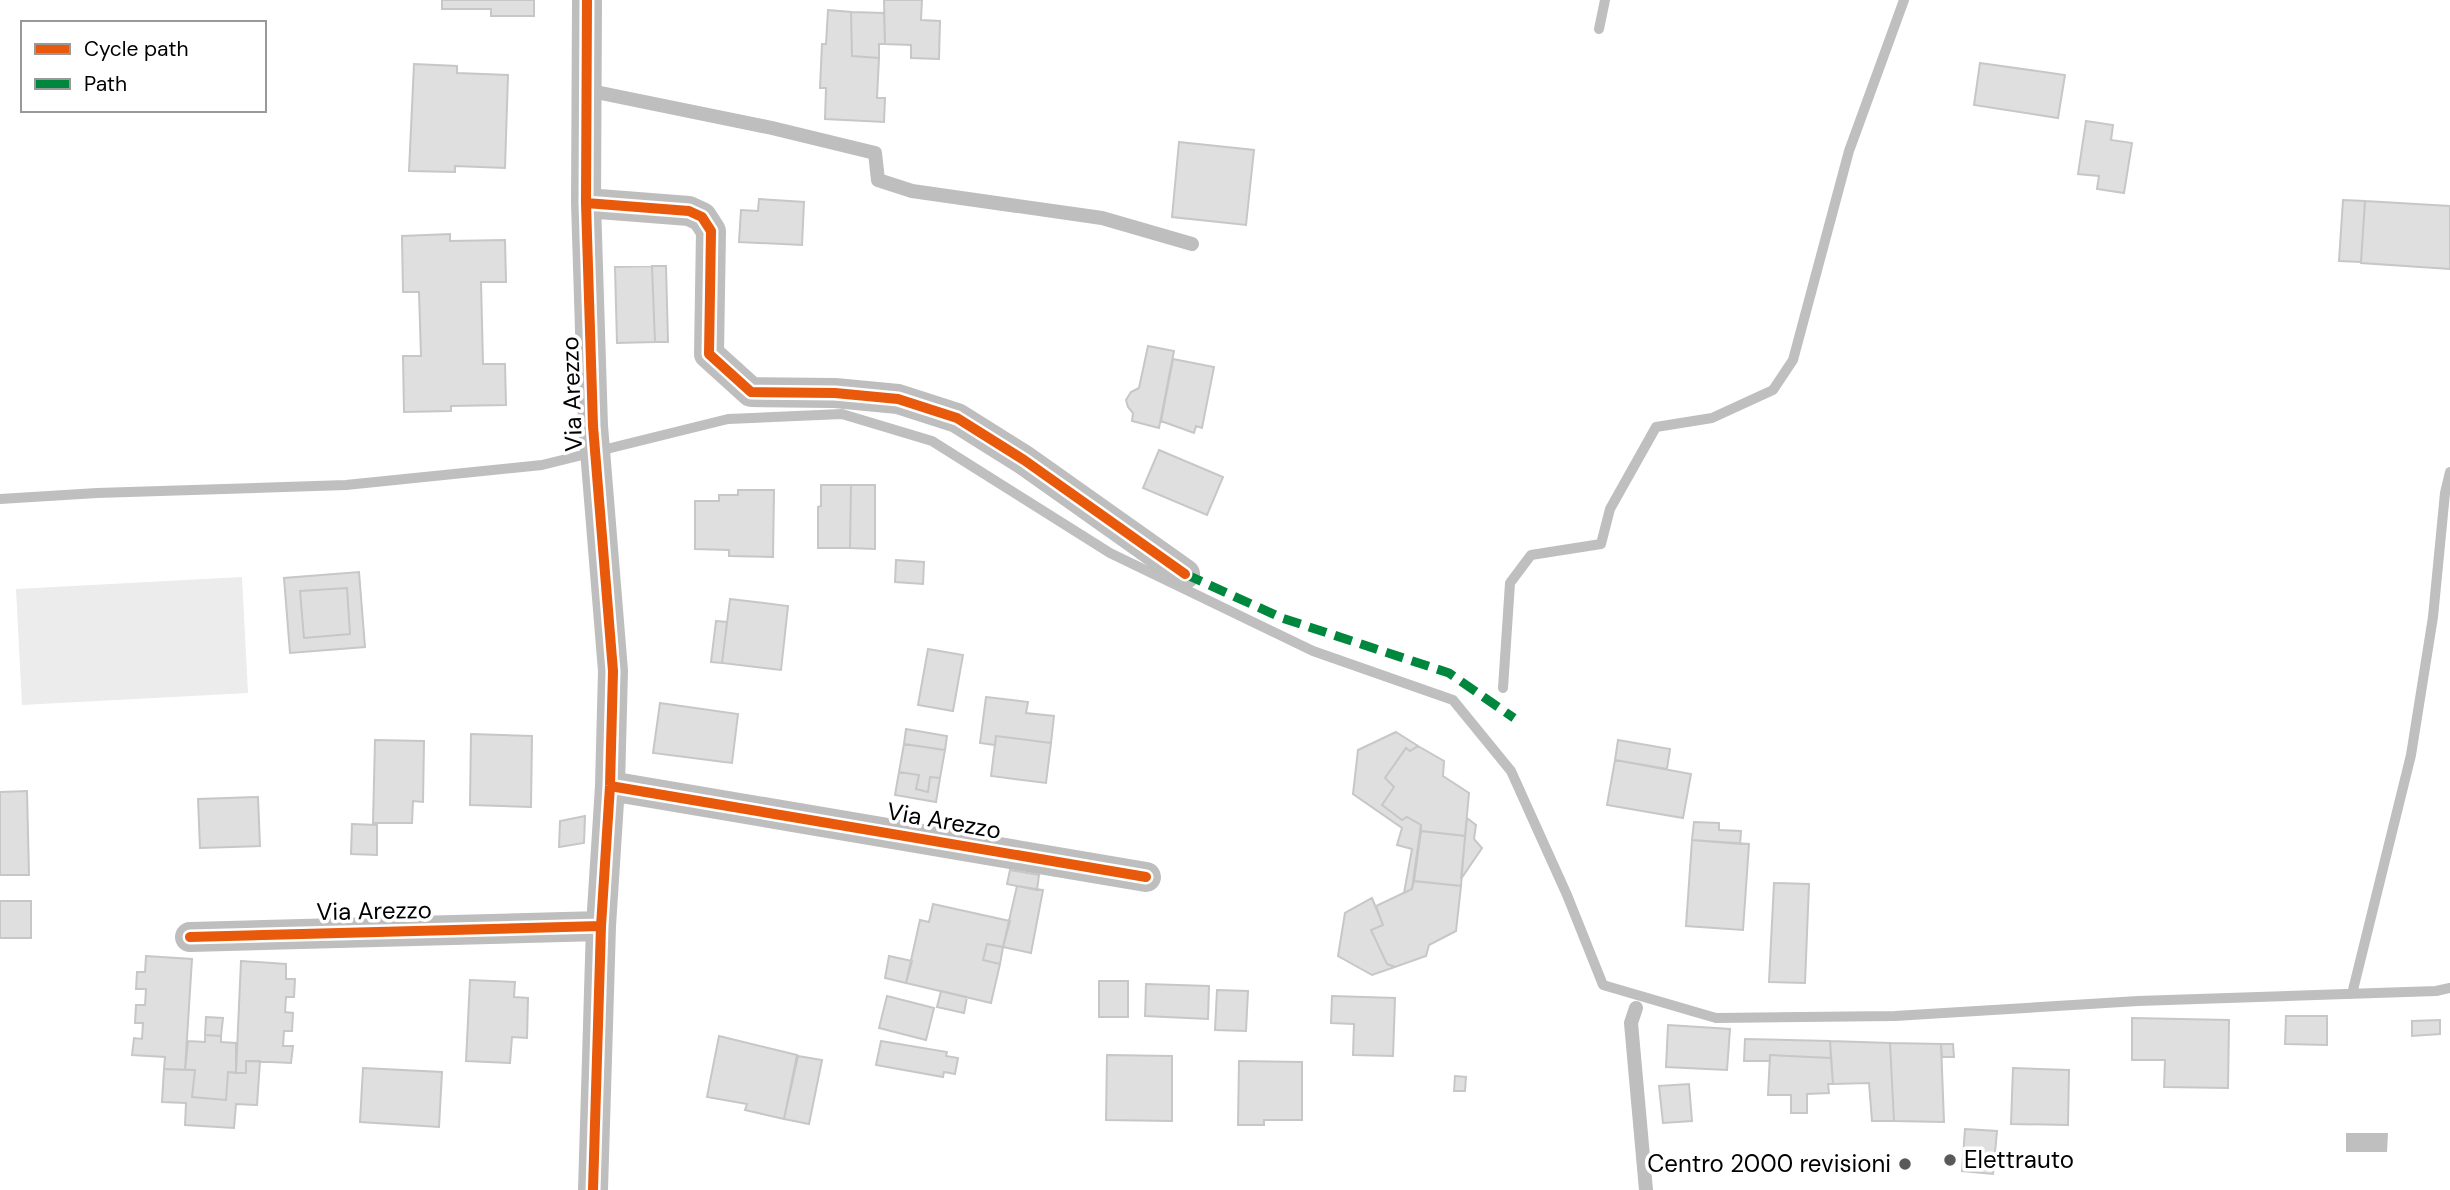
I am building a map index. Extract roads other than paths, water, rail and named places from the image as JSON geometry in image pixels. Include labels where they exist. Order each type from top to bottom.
[{"type":"street","name":"Via Arezzo","points":[[587,0],[586,203],[593,426],[613,671],[610,786],[601,926],[593,1190]]},
{"type":"street","points":[[586,203],[690,211],[702,217],[711,231],[709,354],[751,392],[835,393],[898,399],[957,418],[1024,460],[1185,574]]},
{"type":"street","name":"Via Arezzo","points":[[610,786],[1146,877]]},
{"type":"street","name":"Via Arezzo","points":[[190,937],[601,926]]},
{"type":"lane","points":[[586,90],[772,128],[876,153],[878,180],[912,191],[1102,218],[1192,244]]},
{"type":"lane","points":[[1636,1008],[1631,1023],[1646,1190]]},
{"type":"waterway","points":[[1599,29],[1605,0]]},
{"type":"waterway","points":[[1503,688],[1510,583],[1531,555],[1601,544],[1610,509],[1656,427],[1712,418],[1773,390],[1793,360],[1849,151],[1904,0]]},
{"type":"waterway","points":[[0,499],[346,485],[542,465],[728,419],[842,414],[932,441],[1110,553],[1313,651],[1453,700],[1511,771],[1567,895],[1603,985],[1716,1018],[1895,1016],[2138,1001],[2436,991],[2450,988]]},
{"type":"waterway","points":[[2352,994],[2411,755],[2433,617],[2445,493],[2450,472]]},
{"type":"place","name":"Elettrauto","points":[[1950,1160]]},
{"type":"place","name":"Centro 2000 revisioni","points":[[1905,1164]]}]
